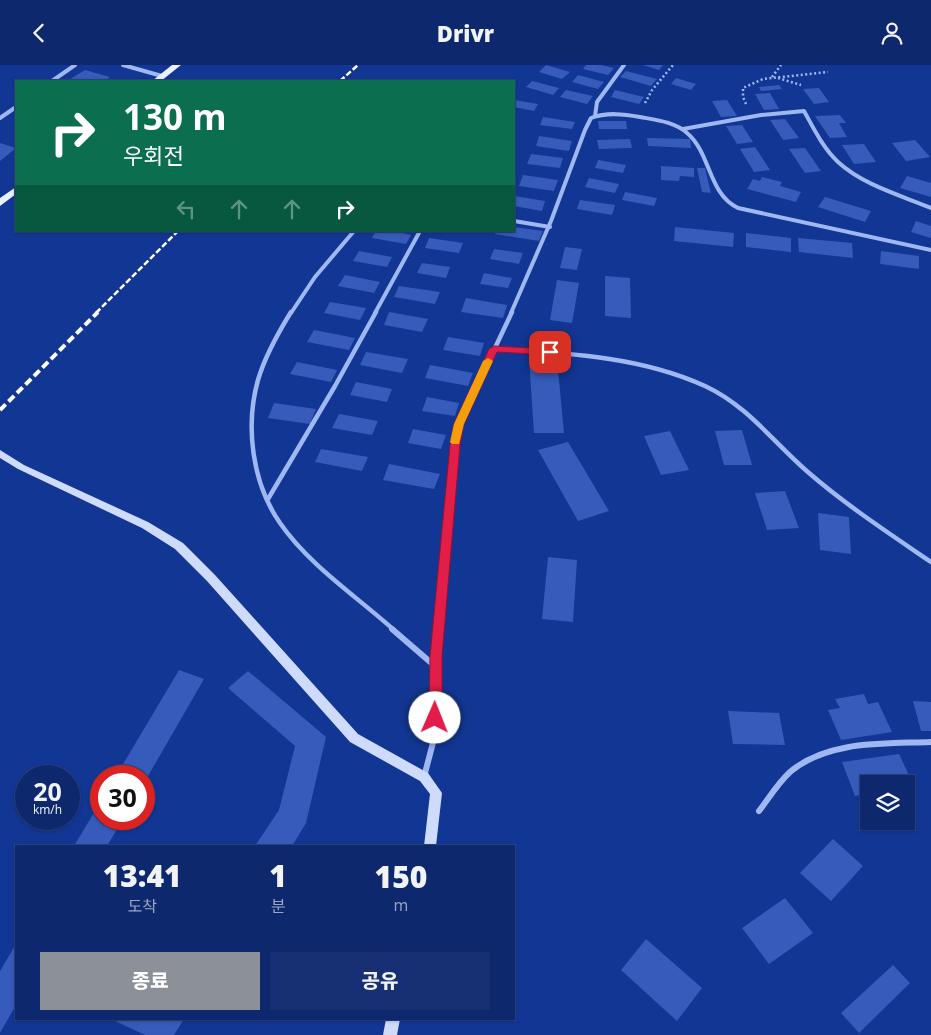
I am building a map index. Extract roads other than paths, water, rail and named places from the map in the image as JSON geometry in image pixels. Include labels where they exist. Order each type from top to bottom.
[{"type":"main road","points":[[159,79],[177,65]]},
{"type":"main road","points":[[0,203],[15,191]]},
{"type":"main road","points":[[0,453],[21,467],[145,525],[179,546],[211,578],[354,738],[424,777],[436,793],[430,845]]},
{"type":"main road","points":[[390,1035],[393,1020]]},
{"type":"street","points":[[53,80],[75,65]]},
{"type":"street","points":[[123,65],[159,79]]},
{"type":"street","points":[[596,116],[595,107],[597,102],[624,65]]},
{"type":"street","points":[[0,118],[15,108]]},
{"type":"street","points":[[682,129],[752,116],[804,111],[831,155],[847,168],[866,179],[931,208]]},
{"type":"street","points":[[424,777],[435,735],[436,667],[455,445],[459,424],[550,227],[576,158],[586,124],[596,116],[638,117],[661,121],[689,133],[697,144],[720,192],[735,207],[746,211],[931,250]]},
{"type":"street","points":[[515,221],[550,227]]},
{"type":"street","points":[[353,232],[334,252],[309,285],[286,321],[261,372],[253,414],[252,449],[260,484],[279,521],[307,555],[436,667]]},
{"type":"street","points":[[268,499],[336,386],[419,232]]},
{"type":"street","points":[[494,349],[568,353],[616,361],[663,371],[698,384],[731,401],[807,471],[885,531],[931,561]]},
{"type":"street","points":[[759,811],[790,772],[815,755],[835,750],[931,742]]},
{"type":"railway","points":[[341,80],[358,65]]},
{"type":"railway","points":[[96,313],[177,232]]},
{"type":"railway","points":[[0,410],[98,312]]}]
